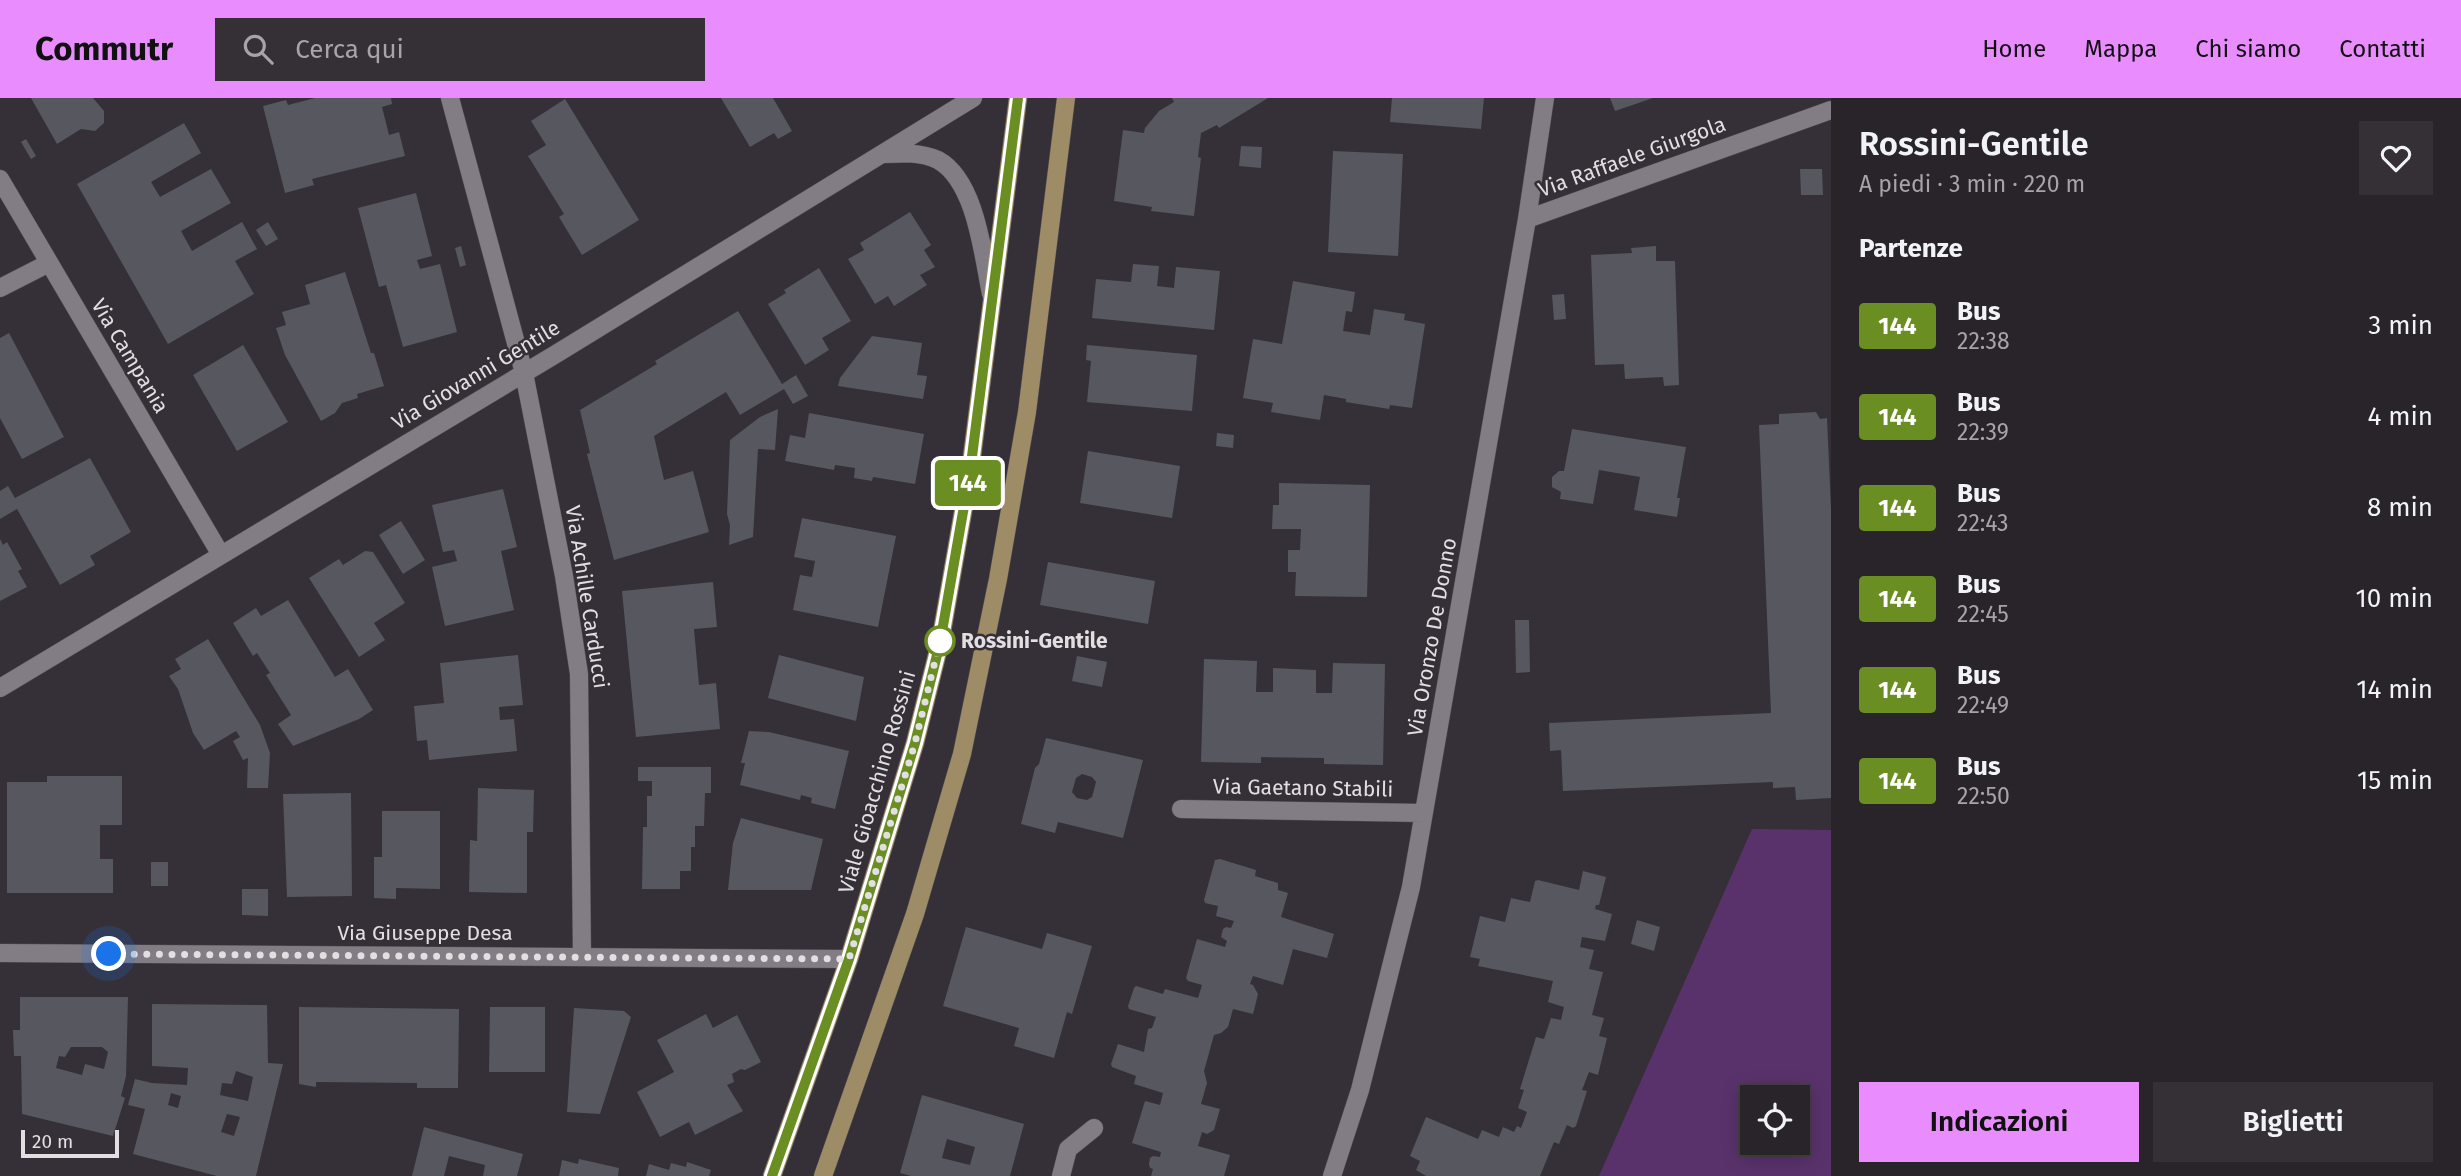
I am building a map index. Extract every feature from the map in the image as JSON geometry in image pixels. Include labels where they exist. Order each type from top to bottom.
[{"type":"main road","name":"Viale Gioacchino Rossini","points":[[772,1176],[849,959],[915,743],[940,643],[970,472],[1018,98]]},
{"type":"main road","points":[[823,1176],[915,914],[962,754],[998,579],[1027,412],[1066,98]]},
{"type":"street","name":"Via Achille Carducci","points":[[450,98],[524,373],[564,576],[579,674],[582,957]]},
{"type":"street","name":"Via Giovanni Gentile","points":[[0,688],[524,373],[973,98]]},
{"type":"street","name":"Via Oronzo De Donno","points":[[1332,1176],[1360,1090],[1411,887],[1527,219],[1545,98]]},
{"type":"street","name":"Via Raffaele Giurgola","points":[[1527,219],[1831,110]]},
{"type":"street","points":[[884,154],[925,156],[952,170],[964,188],[975,222],[992,299]]},
{"type":"street","name":"Via Campania","points":[[0,179],[221,555]]},
{"type":"street","points":[[0,288],[49,263]]},
{"type":"street","name":"Via Gaetano Stabili","points":[[1181,809],[1424,813]]},
{"type":"street","name":"Via Giuseppe Desa","points":[[0,953],[849,959]]},
{"type":"street","points":[[1060,1176],[1068,1149],[1094,1128]]},
{"type":"shaded area","points":[[1752,829],[1831,830],[1831,1176],[1599,1176]]},
{"type":"building","points":[[31,98],[93,98],[104,111],[104,123],[95,131],[81,129],[57,144]]},
{"type":"building","points":[[315,98],[391,98],[392,104],[382,107],[389,135],[399,132],[405,156],[312,179],[314,185],[285,193],[263,106],[286,100],[288,105]]},
{"type":"building","points":[[721,98],[773,98],[792,131],[778,139],[774,133],[750,147]]},
{"type":"building","points":[[1172,98],[1268,98],[1219,128],[1217,125],[1201,133],[1198,157],[1201,158],[1194,216],[1151,211],[1152,207],[1114,201],[1123,130],[1144,133],[1159,111],[1174,102]]},
{"type":"building","points":[[1392,98],[1484,98],[1481,129],[1390,122]]},
{"type":"building","points":[[1610,98],[1653,98],[1615,111]]},
{"type":"building","points":[[565,99],[639,220],[582,255],[559,217],[564,214],[528,156],[546,145],[531,121]]},
{"type":"building","points":[[184,123],[201,153],[151,182],[160,197],[211,169],[231,203],[181,231],[192,251],[242,222],[257,249],[235,261],[254,294],[168,344],[77,184]]},
{"type":"building","points":[[26,139],[36,156],[31,159],[21,142]]},
{"type":"building","points":[[1241,146],[1262,147],[1261,168],[1239,166]]},
{"type":"building","points":[[1333,151],[1403,154],[1398,256],[1328,252]]},
{"type":"building","points":[[1800,169],[1822,169],[1823,195],[1801,195]]},
{"type":"building","points":[[416,193],[432,256],[417,260],[420,269],[440,264],[457,332],[403,347],[386,285],[379,287],[358,208]]},
{"type":"building","points":[[910,212],[931,245],[924,250],[935,267],[920,275],[927,285],[894,306],[888,296],[875,304],[848,259],[864,250],[860,243]]},
{"type":"building","points":[[268,222],[278,239],[266,246],[256,230]]},
{"type":"building","points":[[461,246],[466,265],[460,267],[455,248]]},
{"type":"building","points":[[1656,246],[1656,261],[1675,261],[1679,385],[1664,386],[1663,377],[1625,379],[1624,364],[1595,365],[1591,255],[1632,253],[1631,248]]},
{"type":"building","points":[[1133,264],[1159,266],[1157,286],[1174,288],[1176,267],[1220,271],[1214,330],[1092,318],[1096,279],[1131,282]]},
{"type":"building","points":[[819,268],[851,321],[822,338],[829,350],[805,365],[768,304],[786,293],[784,290]]},
{"type":"building","points":[[345,272],[384,386],[357,394],[358,398],[342,403],[335,413],[321,421],[285,355],[276,328],[286,325],[282,312],[310,304],[305,285]]},
{"type":"building","points":[[1293,281],[1355,292],[1352,312],[1346,311],[1343,331],[1370,335],[1374,309],[1405,314],[1404,320],[1425,324],[1412,408],[1390,405],[1389,409],[1346,402],[1346,399],[1324,395],[1320,420],[1271,412],[1273,403],[1243,398],[1253,339],[1282,344]]},
{"type":"building","points":[[1564,294],[1566,319],[1554,320],[1552,295]]},
{"type":"building","points":[[738,311],[782,384],[796,375],[808,396],[793,404],[784,389],[740,415],[726,392],[654,436],[664,480],[693,471],[709,532],[614,560],[587,454],[590,453],[580,410]]},
{"type":"building","points":[[9,333],[64,437],[22,459],[0,418],[0,338]]},
{"type":"building","points":[[872,336],[922,343],[917,375],[927,376],[923,399],[838,386],[840,378]]},
{"type":"building","points":[[243,345],[288,422],[237,451],[193,375]]},
{"type":"building","points":[[1087,345],[1197,355],[1192,411],[1087,402],[1091,361],[1086,360]]},
{"type":"building","points":[[778,409],[775,450],[758,449],[753,537],[729,545],[730,525],[727,514],[730,440],[760,417]]},
{"type":"building","points":[[1816,412],[1820,419],[1827,418],[1831,509],[1831,798],[1796,800],[1795,787],[1773,788],[1773,782],[1563,791],[1561,750],[1550,751],[1549,723],[1771,713],[1759,425],[1779,424],[1779,414]]},
{"type":"building","points":[[809,413],[924,434],[915,484],[873,477],[872,481],[854,478],[855,468],[835,465],[834,470],[785,461],[790,435],[805,438]]},
{"type":"building","points":[[1572,429],[1686,447],[1677,498],[1680,498],[1677,517],[1634,510],[1640,477],[1599,470],[1593,504],[1560,499],[1561,492],[1552,487],[1552,477],[1559,471],[1564,471]]},
{"type":"building","points":[[1217,433],[1234,435],[1233,448],[1216,446]]},
{"type":"building","points":[[1088,451],[1180,466],[1172,518],[1080,503]]},
{"type":"building","points":[[90,458],[131,532],[90,556],[95,565],[60,585],[17,509],[0,519],[0,491],[8,486],[15,498]]},
{"type":"building","points":[[1279,483],[1370,485],[1367,597],[1295,596],[1296,572],[1288,572],[1288,550],[1300,550],[1301,529],[1272,529],[1273,505],[1279,505]]},
{"type":"building","points":[[503,489],[517,547],[501,551],[514,610],[445,626],[432,567],[457,561],[454,550],[443,552],[432,505]]},
{"type":"building","points":[[802,518],[896,536],[878,627],[793,610],[800,575],[812,577],[815,561],[794,557]]},
{"type":"building","points":[[401,521],[425,560],[403,574],[379,535]]},
{"type":"building","points":[[0,539],[3,545],[7,542],[22,569],[18,571],[27,587],[0,601]]},
{"type":"building","points":[[365,551],[373,552],[405,603],[374,623],[385,640],[359,657],[309,578],[339,559],[343,565]]},
{"type":"building","points":[[1048,562],[1155,581],[1148,624],[1040,605]]},
{"type":"building","points":[[713,582],[717,627],[694,629],[699,685],[716,683],[720,729],[636,737],[622,591]]},
{"type":"building","points":[[288,600],[335,677],[348,669],[373,710],[359,719],[293,746],[278,724],[291,715],[266,675],[270,673],[257,653],[253,656],[233,623],[256,608],[261,616]]},
{"type":"building","points":[[1515,620],[1529,620],[1530,672],[1516,673]]},
{"type":"building","points":[[208,639],[260,725],[270,753],[268,788],[247,788],[248,758],[243,760],[233,741],[240,737],[236,731],[204,750],[193,733],[178,689],[169,676],[181,669],[175,659]]},
{"type":"building","points":[[518,655],[523,705],[499,707],[500,720],[514,719],[517,751],[429,760],[427,740],[417,741],[414,706],[444,703],[440,663]]},
{"type":"building","points":[[779,655],[864,677],[856,721],[768,698]]},
{"type":"building","points":[[1077,656],[1107,662],[1102,687],[1072,681]]},
{"type":"building","points":[[1204,659],[1257,661],[1256,692],[1273,692],[1273,668],[1316,670],[1316,693],[1332,693],[1333,663],[1385,664],[1383,765],[1324,764],[1324,758],[1261,757],[1261,763],[1201,762]]},
{"type":"building","points":[[749,731],[769,732],[849,751],[835,809],[811,803],[812,798],[801,795],[800,800],[740,785],[745,763],[741,763]]},
{"type":"building","points":[[1046,738],[1143,760],[1123,838],[1058,822],[1055,833],[1021,824],[1035,768],[1039,764]],"holes":[[[1082,774],[1092,777],[1096,782],[1092,797],[1087,800],[1077,798],[1072,792],[1076,778]]]},
{"type":"building","points":[[638,767],[711,767],[711,793],[705,793],[704,826],[695,826],[695,847],[691,847],[691,871],[680,871],[680,889],[642,889],[643,827],[647,827],[647,796],[652,796],[652,781],[638,781]]},
{"type":"building","points":[[47,776],[122,776],[122,825],[100,825],[100,859],[113,859],[113,893],[7,893],[7,782],[47,782]]},
{"type":"building","points":[[478,788],[534,790],[533,832],[527,832],[527,893],[469,892],[470,840],[477,841]]},
{"type":"building","points":[[351,793],[352,896],[287,897],[283,794]]},
{"type":"building","points":[[382,811],[440,811],[440,889],[396,888],[396,899],[374,898],[374,857],[382,857]]},
{"type":"building","points":[[741,818],[823,839],[811,890],[728,890],[733,843]]},
{"type":"building","points":[[1220,859],[1256,870],[1255,876],[1278,883],[1278,890],[1288,893],[1281,917],[1334,934],[1327,958],[1293,949],[1283,985],[1253,976],[1250,984],[1258,994],[1253,1014],[1233,1009],[1228,1027],[1214,1035],[1204,1071],[1207,1083],[1201,1104],[1220,1109],[1214,1130],[1207,1134],[1202,1132],[1198,1146],[1230,1155],[1224,1176],[1151,1176],[1153,1169],[1150,1168],[1150,1158],[1160,1157],[1161,1152],[1132,1143],[1145,1101],[1160,1105],[1163,1093],[1134,1084],[1136,1076],[1112,1067],[1111,1064],[1118,1044],[1144,1052],[1148,1029],[1152,1028],[1156,1017],[1129,1009],[1136,986],[1163,994],[1165,989],[1198,998],[1202,985],[1186,978],[1197,939],[1225,947],[1227,941],[1221,937],[1223,929],[1231,928],[1234,921],[1216,916],[1218,906],[1205,903],[1204,900],[1215,860]]},
{"type":"building","points":[[151,862],[168,862],[168,886],[151,886]]},
{"type":"building","points":[[1583,871],[1606,877],[1599,905],[1596,905],[1595,909],[1612,914],[1605,941],[1582,937],[1580,947],[1594,950],[1589,969],[1603,972],[1592,1015],[1604,1018],[1599,1036],[1607,1038],[1598,1075],[1589,1072],[1582,1090],[1587,1091],[1576,1126],[1573,1128],[1567,1125],[1559,1144],[1554,1142],[1540,1176],[1426,1176],[1416,1170],[1420,1161],[1410,1156],[1426,1117],[1478,1139],[1482,1130],[1499,1137],[1503,1127],[1514,1132],[1517,1126],[1521,1128],[1527,1112],[1518,1108],[1524,1090],[1520,1089],[1536,1037],[1544,1039],[1551,1018],[1561,1020],[1564,1007],[1548,1002],[1553,981],[1478,966],[1480,959],[1470,957],[1480,916],[1505,922],[1511,898],[1530,902],[1535,881],[1538,880],[1579,890]]},
{"type":"building","points":[[242,889],[268,889],[268,916],[242,915]]},
{"type":"building","points":[[1637,920],[1660,927],[1654,951],[1631,944]]},
{"type":"building","points":[[966,927],[1042,949],[1047,933],[1092,946],[1072,1014],[1067,1012],[1054,1058],[1014,1046],[1019,1028],[943,1006]]},
{"type":"building","points":[[20,997],[128,997],[126,1076],[121,1096],[125,1098],[113,1136],[22,1114],[21,1056],[14,1056],[13,1030],[20,1030]],"holes":[[[71,1047],[102,1047],[108,1052],[104,1069],[85,1064],[82,1075],[56,1068],[59,1056],[65,1057]]]},
{"type":"building","points":[[152,1004],[267,1005],[268,1063],[283,1064],[256,1176],[217,1176],[133,1154],[145,1109],[128,1105],[135,1079],[187,1085],[188,1068],[152,1066]],"holes":[[[236,1071],[253,1077],[248,1101],[220,1095],[222,1083],[232,1084]],[[171,1093],[181,1096],[178,1108],[168,1105]],[[227,1114],[240,1117],[234,1136],[221,1132]]]},
{"type":"building","points":[[299,1007],[459,1009],[458,1088],[417,1088],[417,1083],[316,1082],[316,1087],[299,1084]]},
{"type":"building","points":[[490,1007],[545,1007],[545,1072],[489,1072]]},
{"type":"building","points":[[574,1008],[624,1011],[631,1017],[600,1114],[567,1112]]},
{"type":"building","points":[[706,1014],[713,1028],[737,1015],[761,1062],[732,1074],[734,1082],[727,1085],[743,1111],[695,1135],[689,1122],[660,1137],[637,1092],[674,1072],[657,1040]]},
{"type":"building","points":[[922,1095],[1024,1124],[1010,1176],[911,1176],[900,1173]],"holes":[[[947,1139],[975,1147],[970,1165],[942,1158]]]},
{"type":"building","points":[[424,1127],[523,1154],[517,1176],[483,1176],[485,1165],[449,1156],[444,1176],[412,1176]]},
{"type":"building","points":[[579,1159],[619,1168],[618,1176],[559,1176],[562,1160],[578,1164]]},
{"type":"building","points":[[687,1162],[711,1170],[709,1176],[646,1176],[649,1164],[669,1170],[671,1163],[686,1167]]},
{"type":"bus line","name":"144","points":[[772,1176],[849,959],[915,743],[940,643],[970,472],[1018,98]]},
{"type":"place","name":"Rossini-Gentile","points":[[940,641]]},
{"type":"route","points":[[109,954],[849,959],[915,743],[940,641]]}]
